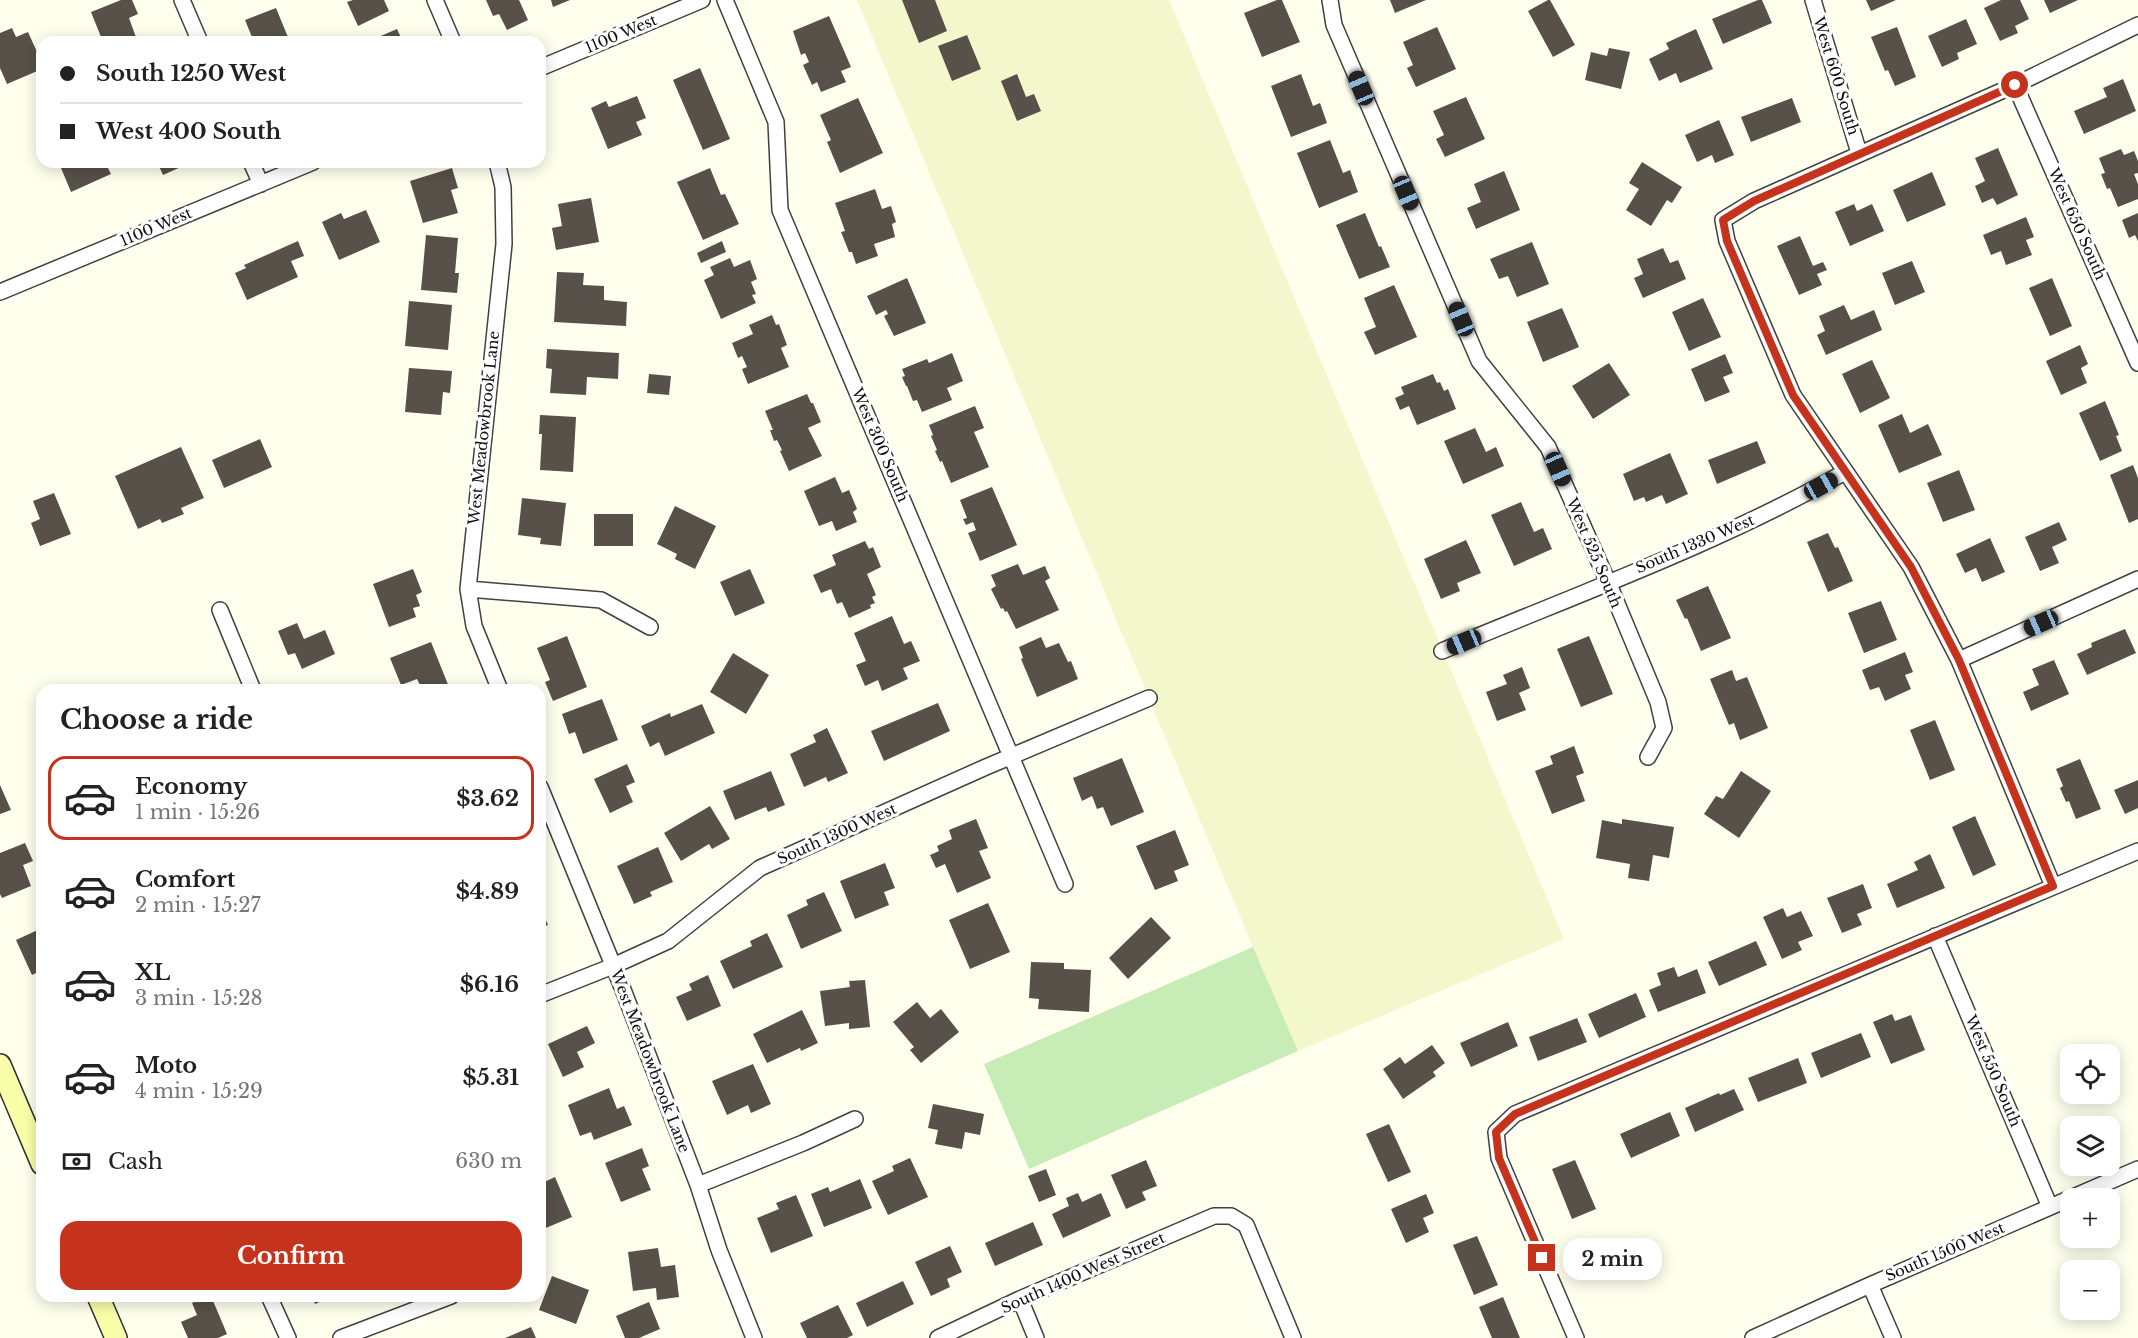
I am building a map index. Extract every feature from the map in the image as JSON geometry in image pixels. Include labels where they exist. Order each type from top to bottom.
[{"type":"main road","points":[[0,1065],[36,1150]]},
{"type":"main road","points":[[101,1302],[116,1338]]},
{"type":"street","points":[[182,0],[197,36]]},
{"type":"street","points":[[435,0],[450,36]]},
{"type":"street","name":"1100 West","points":[[546,65],[702,0]]},
{"type":"street","name":"West 300 South","points":[[725,0],[776,122],[780,210],[1065,884]]},
{"type":"street","name":"West 525 South","points":[[1330,0],[1334,25],[1479,361],[1548,447],[1608,582],[1658,702],[1664,728],[1648,757]]},
{"type":"street","name":"West 600 South","points":[[1813,0],[1859,153]]},
{"type":"street","points":[[2053,886],[1959,660],[1911,567],[1793,395],[1727,241],[1723,220],[1754,201],[2015,85],[2138,25]]},
{"type":"street","name":"West 650 South","points":[[2015,85],[2138,363]]},
{"type":"street","points":[[254,168],[261,184]]},
{"type":"street","name":"1100 West","points":[[0,292],[299,168]]},
{"type":"street","name":"West Meadowbrook Lane","points":[[498,168],[503,187],[504,244],[468,589],[474,626],[498,684]]},
{"type":"street","name":"South 1330 West","points":[[1442,651],[1714,538],[1791,502],[1845,472]]},
{"type":"street","points":[[1959,660],[2138,579]]},
{"type":"street","points":[[468,589],[601,600],[650,627]]},
{"type":"street","points":[[220,610],[251,684]]},
{"type":"street","name":"South 1300 West","points":[[546,993],[668,941],[760,868],[1011,756],[1149,698]]},
{"type":"street","name":"West Meadowbrook Lane","points":[[546,802],[698,1185],[719,1250],[754,1338]]},
{"type":"street","points":[[1576,1338],[1499,1158],[1496,1132],[1515,1114],[2138,851]]},
{"type":"street","name":"West 550 South","points":[[1935,936],[2050,1207]]},
{"type":"street","points":[[698,1185],[855,1119]]},
{"type":"street","name":"South 1500 West","points":[[1753,1338],[2138,1169]]},
{"type":"street","name":"South 1400 West Street","points":[[938,1338],[1020,1299],[1214,1216],[1231,1216],[1246,1225],[1293,1338]]},
{"type":"street","points":[[1870,1285],[1893,1338]]},
{"type":"street","points":[[1020,1299],[1036,1338]]},
{"type":"street","points":[[272,1302],[285,1331]]},
{"type":"street","points":[[341,1338],[435,1302]]},
{"type":"green space","points":[[857,0],[1169,0],[1564,939],[1298,1051]]},
{"type":"green space","points":[[1253,947],[1298,1051],[1029,1169],[984,1064]]},
{"type":"building","points":[[121,0],[132,0],[138,14],[129,18],[136,36],[101,36],[91,12]]},
{"type":"building","points":[[384,0],[389,11],[358,26],[347,2]]},
{"type":"building","points":[[486,0],[519,0],[528,20],[507,30],[499,14],[493,16]]},
{"type":"building","points":[[551,0],[570,0],[553,7]]},
{"type":"building","points":[[902,0],[935,0],[947,31],[919,43]]},
{"type":"building","points":[[1282,0],[1300,42],[1262,57],[1244,13]]},
{"type":"building","points":[[1390,0],[1426,0],[1395,13]]},
{"type":"building","points":[[1548,0],[1575,45],[1553,57],[1528,11]]},
{"type":"building","points":[[1762,0],[1772,23],[1723,44],[1712,19]]},
{"type":"building","points":[[1866,0],[1896,0],[1871,11]]},
{"type":"building","points":[[2001,0],[2020,0],[2029,19],[2015,26],[2018,33],[2000,41],[1984,8]]},
{"type":"building","points":[[2044,0],[2078,0],[2050,13]]},
{"type":"building","points":[[276,8],[288,36],[252,36],[245,20]]},
{"type":"building","points":[[829,16],[851,67],[841,71],[846,82],[821,92],[817,82],[812,85],[803,65],[809,62],[805,53],[801,55],[793,31]]},
{"type":"building","points":[[1966,19],[1977,44],[1957,53],[1959,59],[1942,67],[1928,36]]},
{"type":"building","points":[[1437,27],[1456,69],[1416,87],[1407,68],[1413,65],[1403,42]]},
{"type":"building","points":[[1897,27],[1916,77],[1895,86],[1888,70],[1885,71],[1871,37]]},
{"type":"building","points":[[12,28],[16,37],[28,32],[36,50],[36,72],[7,84],[0,68],[0,33]]},
{"type":"building","points":[[397,29],[400,36],[381,36]]},
{"type":"building","points":[[1696,29],[1713,69],[1680,83],[1676,73],[1659,81],[1649,59],[1669,49],[1666,43]]},
{"type":"building","points":[[967,35],[981,69],[952,81],[938,46]]},
{"type":"building","points":[[1609,48],[1630,52],[1621,89],[1585,80],[1591,52],[1607,56]]},
{"type":"building","points":[[700,68],[730,139],[703,150],[673,80]]},
{"type":"building","points":[[1017,74],[1026,97],[1034,94],[1041,111],[1017,121],[1001,81]]},
{"type":"building","points":[[1301,74],[1313,106],[1320,103],[1327,123],[1291,137],[1271,86]]},
{"type":"building","points":[[2123,79],[2136,111],[2084,134],[2074,111],[2107,97],[2103,88]]},
{"type":"building","points":[[637,96],[646,118],[636,122],[642,135],[608,149],[591,108],[606,101],[609,107]]},
{"type":"building","points":[[1466,97],[1485,139],[1445,157],[1436,139],[1444,135],[1433,111]]},
{"type":"building","points":[[858,98],[883,153],[840,173],[827,142],[831,140],[820,115]]},
{"type":"building","points":[[1792,98],[1801,122],[1751,142],[1741,117]]},
{"type":"building","points":[[1719,120],[1734,155],[1715,163],[1712,155],[1697,162],[1685,135]]},
{"type":"building","points":[[1330,140],[1343,173],[1350,170],[1358,192],[1319,208],[1297,153]]},
{"type":"building","points":[[1998,148],[2018,195],[1997,205],[1993,198],[1982,203],[1975,186],[1985,181],[1975,158]]},
{"type":"building","points":[[2121,149],[2124,155],[2134,151],[2138,161],[2138,173],[2134,174],[2138,184],[2138,199],[2118,207],[2101,174],[2105,173],[2099,158]]},
{"type":"building","points":[[1642,162],[1682,187],[1672,203],[1667,200],[1651,226],[1626,210],[1639,189],[1629,183]]},
{"type":"building","points":[[61,168],[108,168],[111,174],[71,192]]},
{"type":"building","points":[[160,168],[179,168],[163,175]]},
{"type":"building","points":[[452,168],[458,188],[451,190],[458,213],[423,223],[410,181]]},
{"type":"building","points":[[710,168],[721,195],[725,194],[739,224],[703,240],[677,182]]},
{"type":"building","points":[[1504,171],[1520,210],[1476,229],[1467,208],[1481,202],[1474,184]]},
{"type":"building","points":[[1932,172],[1946,205],[1907,222],[1893,190]]},
{"type":"building","points":[[875,189],[882,209],[891,206],[896,222],[892,224],[895,237],[874,244],[878,256],[856,264],[841,232],[845,231],[835,203]]},
{"type":"building","points":[[591,198],[599,242],[556,250],[552,228],[562,226],[558,204]]},
{"type":"building","points":[[1854,204],[1857,211],[1872,204],[1884,231],[1850,246],[1835,212]]},
{"type":"building","points":[[366,210],[380,242],[339,260],[322,222],[341,213],[344,219]]},
{"type":"building","points":[[1365,213],[1390,267],[1359,279],[1336,225]]},
{"type":"building","points":[[2138,213],[2138,241],[2135,235],[2129,238],[2122,220]]},
{"type":"building","points":[[2026,217],[2034,237],[2026,240],[2032,255],[2006,265],[2001,251],[1991,255],[1983,235]]},
{"type":"building","points":[[426,235],[458,238],[455,273],[459,273],[457,293],[421,290]]},
{"type":"building","points":[[1800,236],[1813,266],[1823,262],[1827,270],[1817,274],[1822,285],[1799,295],[1777,246]]},
{"type":"building","points":[[298,241],[304,256],[291,261],[298,277],[247,300],[235,273],[246,268],[244,265]]},
{"type":"building","points":[[722,241],[726,252],[701,263],[697,253]]},
{"type":"building","points":[[1532,242],[1549,284],[1517,297],[1508,276],[1499,279],[1490,259]]},
{"type":"building","points":[[1663,248],[1670,263],[1678,260],[1686,279],[1643,298],[1634,278],[1643,274],[1637,259]]},
{"type":"building","points":[[730,258],[734,267],[750,260],[757,279],[751,282],[756,294],[752,295],[756,303],[721,319],[704,280],[714,275],[710,267]]},
{"type":"building","points":[[1912,261],[1925,292],[1895,305],[1882,273]]},
{"type":"building","points":[[557,272],[584,273],[583,285],[604,286],[604,300],[627,302],[626,326],[554,322]]},
{"type":"building","points":[[907,278],[926,323],[894,336],[884,316],[888,314],[886,310],[876,315],[867,296]]},
{"type":"building","points":[[2052,278],[2072,326],[2050,336],[2029,288]]},
{"type":"building","points":[[1394,285],[1417,337],[1375,355],[1364,332],[1376,327],[1364,298]]},
{"type":"building","points":[[1703,298],[1721,337],[1689,351],[1672,312]]},
{"type":"building","points":[[409,301],[452,305],[448,350],[405,346]]},
{"type":"building","points":[[1844,305],[1851,320],[1874,310],[1882,330],[1826,355],[1817,335],[1825,331],[1819,316]]},
{"type":"building","points":[[1562,308],[1579,347],[1543,362],[1527,322]]},
{"type":"building","points":[[772,315],[776,325],[779,324],[787,345],[781,348],[789,367],[748,384],[742,369],[747,367],[742,356],[738,358],[732,343],[753,334],[749,325]]},
{"type":"building","points":[[2080,345],[2088,364],[2081,368],[2087,383],[2061,395],[2046,361]]},
{"type":"building","points":[[547,349],[619,353],[618,379],[587,377],[586,395],[550,393],[552,369],[546,368]]},
{"type":"building","points":[[952,353],[963,381],[947,388],[952,400],[922,412],[917,400],[913,401],[906,386],[902,377],[905,376],[902,369],[927,359],[929,363]]},
{"type":"building","points":[[1725,354],[1733,373],[1723,377],[1730,392],[1705,402],[1691,369]]},
{"type":"building","points":[[1872,360],[1890,398],[1860,413],[1842,374]]},
{"type":"building","points":[[1609,363],[1630,395],[1593,419],[1572,386]]},
{"type":"building","points":[[409,368],[452,371],[450,393],[443,392],[441,415],[405,412]]},
{"type":"building","points":[[649,374],[671,376],[669,395],[647,393]]},
{"type":"building","points":[[1433,374],[1444,391],[1448,389],[1456,409],[1417,425],[1409,406],[1400,410],[1395,398],[1404,394],[1401,387]]},
{"type":"building","points":[[807,394],[821,422],[808,428],[822,456],[789,471],[777,440],[774,441],[770,430],[773,430],[765,411]]},
{"type":"building","points":[[2105,401],[2119,435],[2116,436],[2122,451],[2100,461],[2079,413]]},
{"type":"building","points":[[975,406],[984,428],[974,432],[989,467],[951,483],[935,451],[937,450],[929,425]]},
{"type":"building","points":[[1902,414],[1910,433],[1928,424],[1942,455],[1899,473],[1878,425]]},
{"type":"building","points":[[540,415],[576,417],[573,472],[540,470],[542,434],[539,434]]},
{"type":"building","points":[[1475,428],[1486,452],[1496,447],[1504,466],[1463,484],[1444,441]]},
{"type":"building","points":[[260,439],[272,467],[224,488],[212,460]]},
{"type":"building","points":[[1757,441],[1766,463],[1717,484],[1708,460]]},
{"type":"building","points":[[181,447],[204,498],[181,508],[184,514],[162,523],[160,519],[138,529],[115,476]]},
{"type":"building","points":[[1670,453],[1688,494],[1666,504],[1662,495],[1646,502],[1644,497],[1634,501],[1623,474]]},
{"type":"building","points":[[2133,465],[2138,478],[2138,519],[2129,523],[2110,475]]},
{"type":"building","points":[[1959,470],[1975,510],[1943,522],[1927,483]]},
{"type":"building","points":[[835,477],[842,493],[849,490],[857,509],[853,512],[857,522],[836,531],[832,521],[819,526],[804,491]]},
{"type":"building","points":[[992,487],[1017,545],[980,561],[968,533],[976,530],[973,522],[966,525],[963,519],[967,518],[960,500]]},
{"type":"building","points":[[54,493],[71,534],[40,546],[31,523],[40,519],[33,501]]},
{"type":"building","points":[[522,498],[566,503],[561,546],[540,544],[541,538],[518,535]]},
{"type":"building","points":[[1521,502],[1534,532],[1543,528],[1552,549],[1514,566],[1491,515]]},
{"type":"building","points":[[675,506],[716,526],[695,569],[675,559],[677,554],[657,544]]},
{"type":"building","points":[[594,514],[633,514],[633,546],[594,546]]},
{"type":"building","points":[[2059,522],[2067,540],[2052,547],[2059,563],[2040,571],[2025,537]]},
{"type":"building","points":[[1828,533],[1835,548],[1838,547],[1853,581],[1828,592],[1807,542]]},
{"type":"building","points":[[1990,538],[2005,572],[1982,582],[1976,568],[1965,573],[1956,554]]},
{"type":"building","points":[[1466,540],[1481,573],[1457,583],[1460,591],[1441,599],[1424,559]]},
{"type":"building","points":[[865,541],[869,549],[873,547],[881,567],[867,574],[876,595],[872,597],[875,603],[870,605],[871,608],[849,618],[842,602],[837,604],[831,589],[821,593],[813,575],[836,565],[832,555]]},
{"type":"building","points":[[1018,564],[1023,575],[1045,566],[1050,578],[1045,581],[1059,610],[1016,629],[1007,611],[1001,609],[991,589],[996,586],[991,575]]},
{"type":"building","points":[[413,569],[422,592],[416,595],[420,606],[413,608],[416,617],[389,627],[373,584]]},
{"type":"building","points":[[750,569],[765,603],[735,616],[720,582]]},
{"type":"building","points":[[1708,586],[1731,638],[1701,651],[1687,618],[1685,619],[1676,600]]},
{"type":"building","points":[[1881,601],[1897,640],[1864,653],[1848,613]]},
{"type":"building","points":[[892,616],[904,644],[911,641],[920,661],[903,668],[908,679],[882,691],[878,680],[865,686],[856,665],[866,661],[854,633]]},
{"type":"building","points":[[297,623],[304,639],[325,630],[335,654],[302,669],[295,653],[288,655],[278,631]]},
{"type":"building","points":[[2125,629],[2136,653],[2087,675],[2077,654],[2092,647],[2091,643]]},
{"type":"building","points":[[567,636],[587,687],[553,701],[545,682],[550,680],[537,648]]},
{"type":"building","points":[[1589,636],[1613,694],[1581,707],[1557,649]]},
{"type":"building","points":[[1041,637],[1046,648],[1059,643],[1068,662],[1071,661],[1078,679],[1037,697],[1021,659],[1023,658],[1019,647]]},
{"type":"building","points":[[431,642],[448,684],[420,684],[417,679],[401,684],[390,658]]},
{"type":"building","points":[[1905,652],[1913,672],[1905,675],[1911,689],[1885,701],[1879,687],[1870,690],[1862,670]]},
{"type":"building","points":[[733,653],[769,675],[746,714],[710,692]]},
{"type":"building","points":[[2054,660],[2069,694],[2031,711],[2023,692],[2039,685],[2032,669]]},
{"type":"building","points":[[1522,667],[1530,688],[1519,693],[1526,710],[1497,721],[1486,692],[1507,684],[1503,675]]},
{"type":"building","points":[[1732,670],[1736,681],[1747,677],[1768,728],[1740,740],[1734,723],[1729,725],[1710,679]]},
{"type":"building","points":[[602,699],[618,740],[583,754],[575,732],[569,734],[562,714]]},
{"type":"building","points":[[938,703],[950,731],[884,761],[871,731]]},
{"type":"building","points":[[702,704],[715,733],[665,756],[659,742],[650,747],[641,726],[670,713],[671,717]]},
{"type":"building","points":[[1935,720],[1955,770],[1930,780],[1910,730]]},
{"type":"building","points":[[827,728],[848,773],[828,782],[826,777],[804,787],[790,754],[816,742],[813,735]]},
{"type":"building","points":[[1574,746],[1584,773],[1576,776],[1585,801],[1552,814],[1535,771],[1553,764],[1550,756]]},
{"type":"building","points":[[1122,758],[1144,812],[1111,826],[1103,807],[1097,809],[1092,796],[1082,801],[1073,778]]},
{"type":"building","points":[[2080,759],[2101,809],[2076,819],[2069,801],[2066,802],[2060,788],[2063,786],[2056,769]]},
{"type":"building","points":[[627,764],[635,782],[626,786],[633,802],[610,813],[594,779]]},
{"type":"building","points":[[771,771],[785,805],[768,812],[766,807],[735,820],[723,791]]},
{"type":"building","points":[[1741,771],[1771,791],[1739,838],[1704,814],[1716,796],[1723,799]]},
{"type":"building","points":[[2138,780],[2138,808],[2125,814],[2114,790]]},
{"type":"building","points":[[0,785],[11,810],[0,814]]},
{"type":"building","points":[[710,806],[730,839],[712,849],[709,844],[681,861],[664,833]]},
{"type":"building","points":[[1975,816],[1996,865],[1973,876],[1952,827]]},
{"type":"building","points":[[976,819],[988,848],[979,851],[991,878],[957,893],[945,864],[936,868],[930,855],[939,851],[937,846],[952,839],[949,830]]},
{"type":"building","points":[[1622,819],[1674,827],[1669,858],[1653,855],[1649,881],[1628,878],[1630,864],[1596,858],[1602,820],[1622,824]]},
{"type":"building","points":[[1175,830],[1189,865],[1174,871],[1178,881],[1155,890],[1136,846]]},
{"type":"building","points":[[25,843],[33,861],[23,865],[31,886],[2,898],[0,894],[0,853]]},
{"type":"building","points":[[658,847],[673,882],[650,892],[652,896],[634,904],[617,866]]},
{"type":"building","points":[[1930,854],[1945,888],[1897,908],[1887,884],[1918,870],[1914,862]]},
{"type":"building","points":[[885,863],[895,888],[884,892],[889,905],[855,919],[840,881]]},
{"type":"building","points":[[1863,884],[1872,908],[1857,914],[1862,925],[1842,933],[1827,898]]},
{"type":"building","points":[[824,892],[842,931],[801,949],[787,915],[808,905],[806,900]]},
{"type":"building","points":[[988,903],[1010,952],[970,969],[949,920]]},
{"type":"building","points":[[1783,908],[1787,917],[1801,911],[1813,936],[1798,942],[1802,950],[1782,959],[1763,917]]},
{"type":"building","points":[[1151,917],[1171,938],[1128,979],[1109,958]]},
{"type":"building","points":[[36,931],[36,973],[32,975],[16,940]]},
{"type":"building","points":[[767,933],[783,967],[733,989],[720,961],[752,946],[750,941]]},
{"type":"building","points":[[1756,941],[1767,965],[1719,986],[1708,962]]},
{"type":"building","points":[[1031,962],[1064,963],[1064,969],[1091,970],[1089,1012],[1038,1009],[1039,999],[1029,998]]},
{"type":"building","points":[[1674,967],[1678,977],[1697,969],[1706,993],[1658,1012],[1649,990],[1661,985],[1657,973]]},
{"type":"building","points":[[708,975],[721,1006],[687,1021],[676,997],[692,990],[689,984]]},
{"type":"building","points":[[865,980],[870,1027],[849,1029],[849,1023],[825,1026],[820,991],[850,987],[849,981]]},
{"type":"building","points":[[1636,993],[1646,1017],[1599,1038],[1588,1014]]},
{"type":"building","points":[[917,1002],[930,1018],[941,1009],[959,1032],[921,1063],[910,1050],[914,1047],[893,1022]]},
{"type":"building","points":[[802,1010],[818,1043],[801,1051],[800,1048],[767,1063],[753,1034]]},
{"type":"building","points":[[1892,1014],[1895,1021],[1911,1015],[1925,1050],[1891,1064],[1873,1022]]},
{"type":"building","points":[[1577,1018],[1587,1042],[1538,1061],[1529,1037]]},
{"type":"building","points":[[1508,1022],[1518,1046],[1471,1067],[1460,1043]]},
{"type":"building","points":[[587,1026],[595,1043],[577,1052],[584,1067],[563,1077],[548,1044]]},
{"type":"building","points":[[1861,1033],[1871,1057],[1821,1078],[1811,1053]]},
{"type":"building","points":[[1432,1045],[1445,1063],[1433,1072],[1436,1076],[1403,1099],[1383,1069],[1400,1057],[1405,1064]]},
{"type":"building","points":[[1798,1058],[1807,1083],[1758,1102],[1748,1078]]},
{"type":"building","points":[[753,1064],[771,1104],[751,1113],[748,1105],[727,1115],[712,1081]]},
{"type":"building","points":[[609,1088],[617,1109],[624,1106],[632,1125],[594,1140],[591,1132],[580,1136],[568,1105]]},
{"type":"building","points":[[1734,1089],[1744,1110],[1695,1132],[1685,1108]]},
{"type":"building","points":[[933,1104],[984,1114],[980,1135],[965,1132],[962,1149],[935,1144],[938,1130],[928,1128]]},
{"type":"building","points":[[1670,1112],[1680,1136],[1631,1158],[1620,1134]]},
{"type":"building","points":[[1389,1124],[1411,1172],[1388,1182],[1366,1134]]},
{"type":"building","points":[[642,1148],[649,1166],[642,1169],[651,1190],[621,1202],[605,1163]]},
{"type":"building","points":[[910,1158],[928,1197],[888,1215],[872,1181],[894,1171],[892,1166]]},
{"type":"building","points":[[1146,1160],[1157,1186],[1142,1192],[1146,1200],[1126,1209],[1111,1175]]},
{"type":"building","points":[[1575,1160],[1596,1209],[1572,1219],[1552,1169]]},
{"type":"building","points":[[1046,1169],[1056,1195],[1039,1202],[1028,1176]]},
{"type":"building","points":[[555,1177],[572,1217],[546,1228],[546,1181]]},
{"type":"building","points":[[860,1179],[872,1208],[824,1227],[811,1194],[828,1187],[830,1192]]},
{"type":"building","points":[[1078,1193],[1082,1202],[1101,1193],[1111,1216],[1063,1238],[1052,1214],[1069,1206],[1066,1198]]},
{"type":"building","points":[[1426,1194],[1434,1213],[1423,1218],[1429,1232],[1406,1243],[1391,1209]]},
{"type":"building","points":[[796,1195],[813,1236],[771,1253],[757,1218],[779,1209],[776,1203]]},
{"type":"building","points":[[1033,1222],[1043,1245],[995,1266],[985,1243]]},
{"type":"building","points":[[1477,1236],[1498,1285],[1474,1295],[1453,1245]]},
{"type":"building","points":[[950,1246],[962,1272],[947,1279],[950,1287],[931,1296],[915,1262]]},
{"type":"building","points":[[658,1248],[661,1267],[675,1265],[679,1297],[657,1300],[656,1288],[633,1291],[628,1252]]},
{"type":"building","points":[[552,1276],[589,1290],[576,1324],[539,1310],[542,1302],[546,1302],[546,1292]]},
{"type":"building","points":[[903,1281],[914,1304],[867,1327],[856,1303]]},
{"type":"building","points":[[1503,1297],[1520,1338],[1492,1338],[1479,1307]]},
{"type":"building","points":[[214,1302],[227,1334],[218,1338],[188,1338],[181,1322],[197,1315],[192,1303]]},
{"type":"building","points":[[649,1302],[660,1329],[639,1338],[625,1338],[616,1316]]},
{"type":"building","points":[[838,1305],[853,1335],[847,1338],[807,1338],[800,1323]]},
{"type":"building","points":[[531,1327],[536,1338],[505,1338]]},
{"type":"route","points":[[1542,1258],[1499,1158],[1496,1132],[1515,1114],[2053,886],[1959,660],[1911,567],[1793,395],[1727,241],[1723,220],[1754,201],[2015,85]]}]
